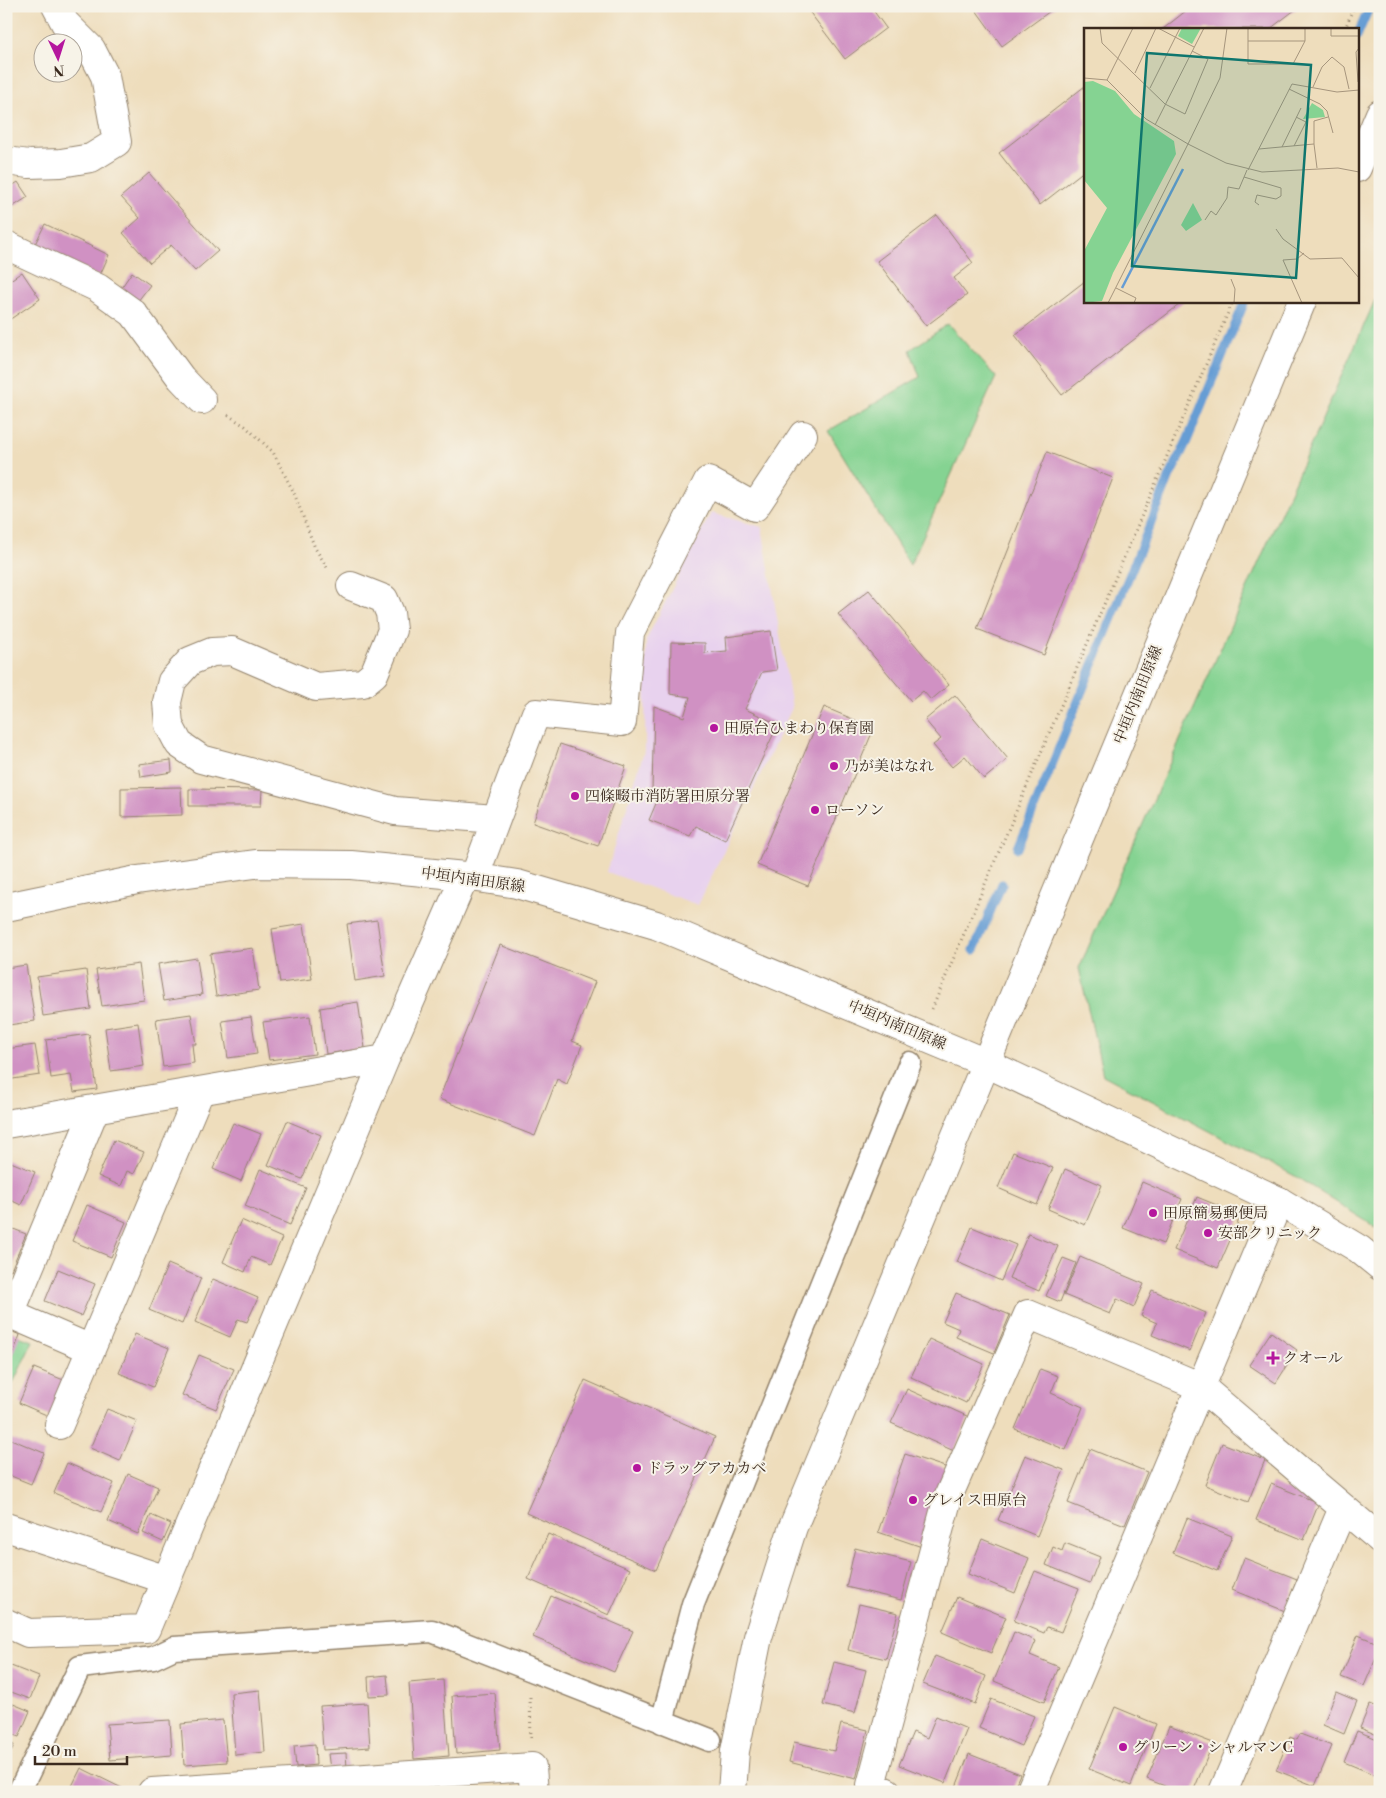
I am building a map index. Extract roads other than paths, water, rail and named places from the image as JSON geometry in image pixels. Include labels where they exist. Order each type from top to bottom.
[{"type":"street","points":[[6,161],[29,164],[61,163],[92,158],[117,142],[105,76],[92,49],[65,23],[56,6]]},
{"type":"street","points":[[1358,166],[1380,114]]},
{"type":"street","points":[[6,245],[98,288],[133,313],[181,378],[202,400]]},
{"type":"street","name":"中垣内南田原線","points":[[6,907],[137,880],[255,864],[352,865],[517,884],[656,925],[986,1063],[1302,302]]},
{"type":"street","points":[[6,1623],[28,1634],[146,1629],[385,1059],[496,819],[536,713],[622,722],[630,632],[708,481],[755,507],[803,435]]},
{"type":"street","points":[[351,586],[384,599],[390,613],[392,630],[374,674],[363,683],[316,687],[232,651],[212,652],[190,661],[172,681],[166,702],[168,725],[179,744],[201,759],[395,811],[496,819]]},
{"type":"street","points":[[6,1124],[385,1059]]},
{"type":"street","points":[[662,1722],[693,1604],[910,1063]]},
{"type":"street","points":[[732,1792],[736,1751],[758,1637],[793,1527],[986,1063],[1279,1201],[1359,1249],[1380,1266]]},
{"type":"street","points":[[59,1425],[200,1091]]},
{"type":"street","points":[[91,1349],[10,1314],[95,1109]]},
{"type":"street","points":[[1030,1792],[1279,1201]]},
{"type":"street","points":[[888,1792],[871,1785],[948,1497],[1028,1314],[1201,1387],[1380,1539]]},
{"type":"street","points":[[1223,1792],[1343,1508]]},
{"type":"street","points":[[6,1527],[167,1580]]},
{"type":"street","points":[[19,1792],[80,1668],[153,1658],[174,1648],[432,1632],[710,1740]]},
{"type":"street","points":[[152,1792],[533,1779]]},
{"type":"waterway","points":[[1358,34],[1370,6]]},
{"type":"waterway","points":[[1018,848],[1170,476],[1187,441],[1245,302]]},
{"type":"waterway","points":[[974,950],[1002,884]]},
{"type":"place","name":"田原台ひまわり保育園","points":[[714,728]]},
{"type":"place","name":"乃が美はなれ","points":[[834,766]]},
{"type":"place","name":"四條畷市消防署田原分署","points":[[575,796]]},
{"type":"place","name":"ローソン","points":[[815,810]]},
{"type":"place","name":"田原簡易郵便局","points":[[1153,1213]]},
{"type":"place","name":"安部クリニック","points":[[1208,1233]]},
{"type":"place","name":"クオール","points":[[1273,1358]]},
{"type":"place","name":"ドラッグアカカベ","points":[[637,1468]]},
{"type":"place","name":"グレイス田原台","points":[[913,1500]]},
{"type":"place","name":"グリーン・シャルマンC","points":[[1123,1747]]}]
